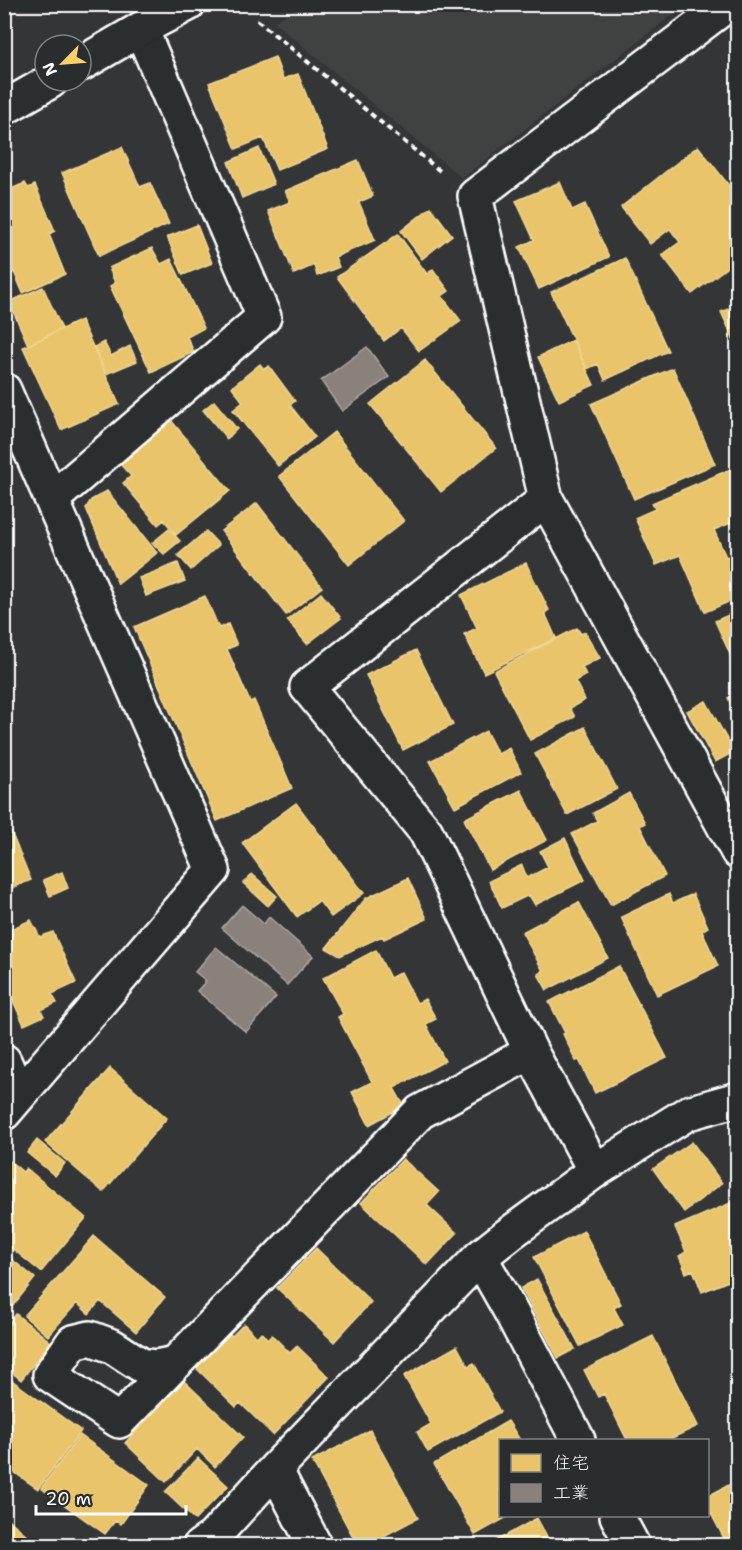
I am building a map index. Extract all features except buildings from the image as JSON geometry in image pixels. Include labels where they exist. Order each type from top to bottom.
[{"type":"street","points":[[93,57],[188,4]]},
{"type":"street","points":[[728,4],[475,196],[546,499],[738,852]]},
{"type":"street","points":[[52,499],[264,317],[141,29]]},
{"type":"street","points":[[4,108],[33,91]]},
{"type":"street","points":[[4,390],[213,870],[12,1104]]},
{"type":"street","points":[[546,499],[307,687],[426,832],[531,1052],[595,1171]]},
{"type":"street","points":[[176,1363],[420,1112],[531,1052]]},
{"type":"street","points":[[4,1061],[12,1104]]},
{"type":"street","points":[[200,1545],[213,1537],[275,1469],[480,1257],[595,1171],[688,1113],[738,1099]]},
{"type":"street","points":[[480,1257],[577,1439]]},
{"type":"street","points":[[275,1469],[315,1545]]},
{"type":"street","points":[[618,1517],[633,1545]]},
{"type":"path","points":[[257,20],[454,183],[475,196]]},
{"type":"shaded area","points":[[302,4],[685,5],[462,178],[274,22]]}]
